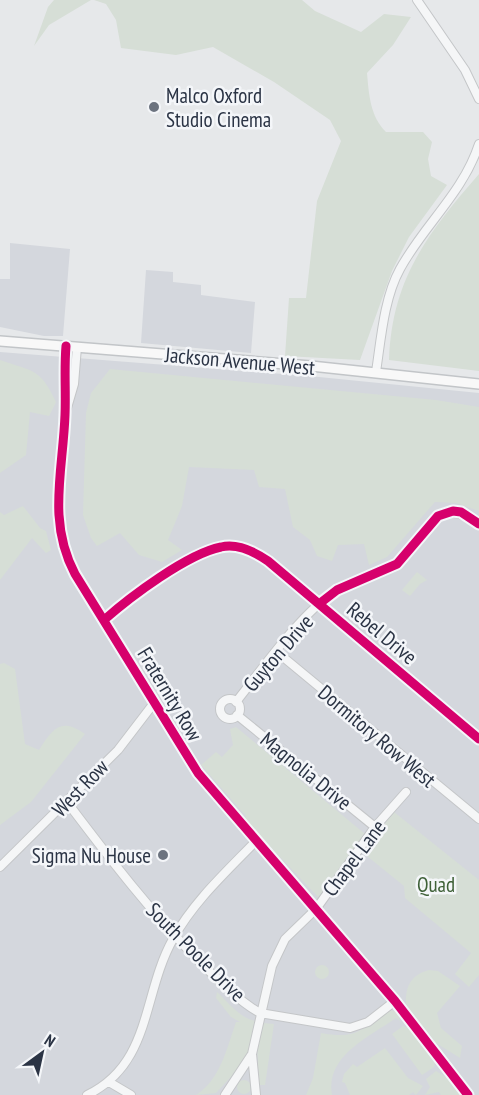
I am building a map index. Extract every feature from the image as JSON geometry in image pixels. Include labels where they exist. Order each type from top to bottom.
[{"type":"main road","name":"Jackson Avenue West","points":[[0,341],[376,372],[479,384]]},
{"type":"street","points":[[417,0],[465,70],[479,99]]},
{"type":"street","points":[[376,372],[399,271],[413,246],[452,199],[479,144]]},
{"type":"street","name":"Fraternity Row","points":[[66,346],[66,412],[58,513],[60,540],[75,574],[198,773],[395,1001],[468,1095]]},
{"type":"street","name":"Fraternity Row","points":[[66,412],[74,384],[77,347]]},
{"type":"street","name":"Guyton Drive","points":[[236,702],[320,604],[337,590],[397,564],[438,516],[453,511],[461,512],[479,524]]},
{"type":"street","name":"Rebel Drive","points":[[104,620],[184,562],[222,546],[236,547],[259,555],[479,739]]},
{"type":"street","name":"Dormitory Row West","points":[[277,652],[479,819]]},
{"type":"street","name":"Guyton Drive","points":[[224,701],[236,702],[239,710],[237,715],[228,719],[220,710],[224,701]]},
{"type":"street","name":"West Row","points":[[0,867],[118,750],[154,704]]},
{"type":"street","name":"Magnolia Drive","points":[[237,715],[375,827]]},
{"type":"street","name":"Chapel Lane","points":[[256,1095],[252,1054],[272,966],[285,939],[316,909],[375,827],[406,792]]},
{"type":"street","name":"South Poole Drive","points":[[68,802],[137,893],[174,935],[219,981],[260,1013],[351,1028],[368,1022],[395,1001]]},
{"type":"street","points":[[87,1095],[110,1082],[130,1057],[137,1043],[174,935],[214,884],[256,841]]},
{"type":"street","name":"Chapel Lane","points":[[225,1095],[252,1054]]},
{"type":"street","points":[[110,1082],[131,1095]]},
{"type":"shaded area","points":[[10,243],[70,249],[63,336],[44,336],[0,327],[0,279],[10,279]]},
{"type":"shaded area","points":[[146,270],[173,272],[173,282],[201,285],[201,295],[255,302],[251,353],[141,343]]},
{"type":"shaded area","points":[[0,352],[309,376],[479,393],[479,1095],[0,1095]]},
{"type":"green space","points":[[54,0],[91,0],[49,25],[34,46],[48,7]]},
{"type":"green space","points":[[94,0],[302,0],[315,11],[361,32],[384,14],[411,17],[393,45],[367,73],[371,105],[386,132],[423,132],[432,142],[428,159],[431,176],[447,185],[409,237],[392,271],[360,360],[285,356],[289,298],[306,298],[317,201],[341,141],[330,120],[274,82],[213,47],[176,55],[121,48],[116,20],[106,4]]},
{"type":"green space","points":[[479,174],[479,371],[389,360],[397,305],[405,281],[428,238]]},
{"type":"green space","points":[[0,360],[35,373],[45,383],[56,402],[49,416],[30,412],[26,455],[0,473]]},
{"type":"green space","points":[[110,369],[436,400],[479,407],[479,511],[456,503],[435,502],[387,557],[369,565],[364,544],[338,545],[332,561],[317,556],[310,540],[293,527],[285,489],[259,487],[254,470],[189,467],[182,506],[168,540],[182,550],[162,562],[139,555],[120,533],[97,546],[91,538],[83,515],[86,413],[91,393]]},
{"type":"green space","points":[[23,506],[40,528],[46,531],[51,550],[46,553],[32,538],[0,580],[0,512],[4,515]]},
{"type":"green space","points":[[417,572],[427,580],[420,584],[410,596],[402,590]]},
{"type":"green space","points":[[4,663],[15,669],[25,744],[39,750],[53,731],[64,726],[70,726],[85,734],[31,802],[0,825],[0,664]]},
{"type":"green space","points":[[236,727],[365,834],[319,898],[244,819],[246,816],[201,765],[216,752],[222,757],[233,745],[230,729]]},
{"type":"green space","name":"Quad","points":[[394,812],[479,880],[479,975],[469,987],[455,974],[471,953],[405,898],[404,886],[362,852]]},
{"type":"green space","points":[[322,965],[327,967],[329,972],[327,977],[322,979],[317,977],[315,972],[317,967]]},
{"type":"green space","points":[[429,970],[438,971],[460,986],[437,1013],[441,1028],[462,1046],[460,1058],[436,1043],[406,1005],[406,993],[410,983],[417,975]]},
{"type":"green space","points":[[217,992],[246,1018],[258,1021],[252,1054],[216,1093],[196,1095],[204,1089],[217,1072],[236,1022],[240,1022],[231,1017],[216,998]]},
{"type":"green space","points":[[390,1010],[397,1012],[400,1021],[396,1018],[351,1049],[335,1069],[332,1095],[306,1095],[313,1078],[321,1033],[352,1034]]},
{"type":"green space","points":[[263,1023],[274,1024],[265,1085],[259,1085],[257,1047]]},
{"type":"green space","points":[[403,1026],[412,1029],[435,1063],[434,1067],[422,1075],[392,1034]]},
{"type":"green space","points":[[385,1048],[408,1078],[423,1086],[416,1095],[413,1092],[409,1095],[350,1095],[345,1083],[342,1082],[344,1074],[353,1064],[357,1067]]},
{"type":"green space","points":[[436,1071],[447,1078],[460,1095],[441,1095],[439,1092],[425,1095],[430,1087],[426,1079]]},
{"type":"green space","points":[[241,1080],[247,1080],[251,1087],[247,1094],[241,1094],[237,1090],[237,1084]]},
{"type":"cycle path","points":[[66,346],[65,415],[59,515],[66,554],[75,574],[198,773],[395,1001],[468,1095]]},
{"type":"cycle path","points":[[319,604],[337,590],[397,564],[438,516],[453,511],[461,512],[479,524]]},
{"type":"cycle path","points":[[104,620],[143,589],[192,558],[221,547],[233,546],[246,549],[268,561],[479,739]]},
{"type":"place","name":"Malco Oxford Studio Cinema","points":[[154,107]]},
{"type":"place","name":"Sigma Nu House","points":[[163,855]]}]
